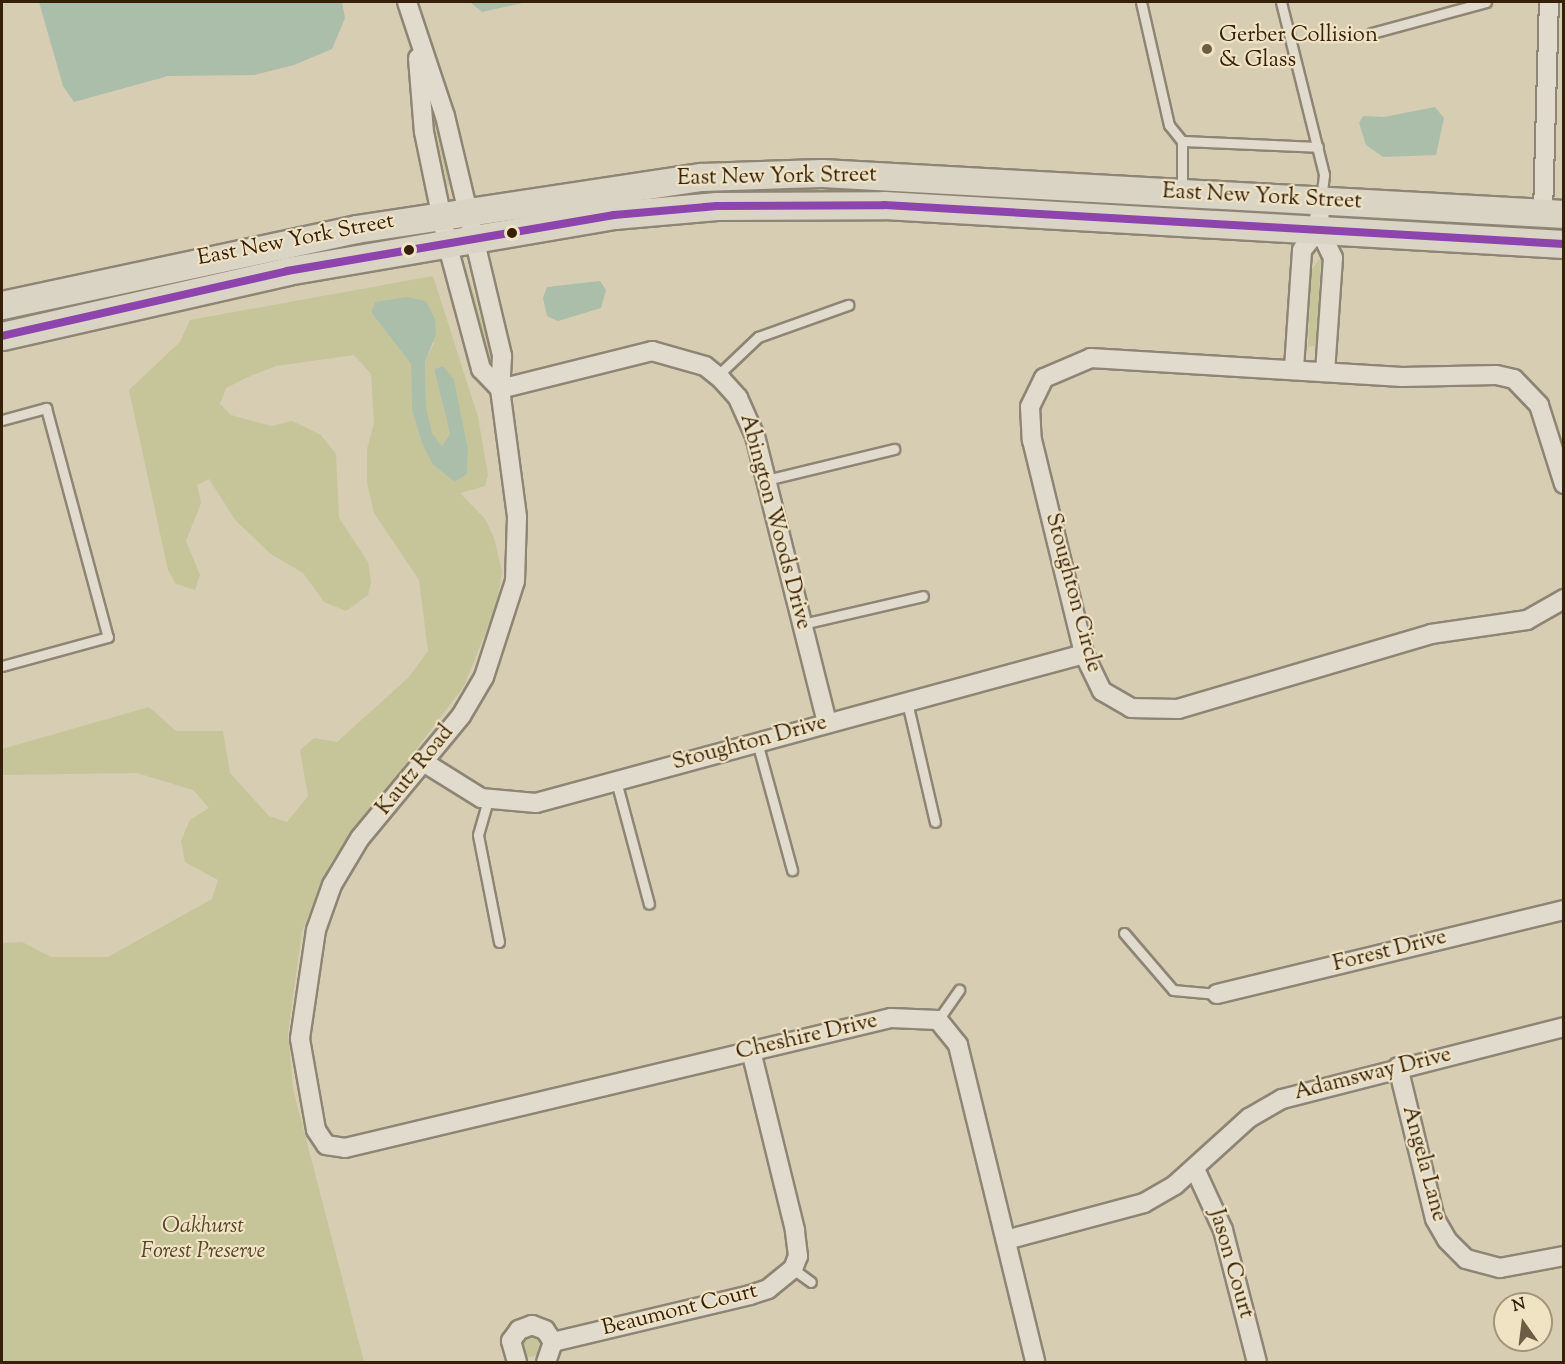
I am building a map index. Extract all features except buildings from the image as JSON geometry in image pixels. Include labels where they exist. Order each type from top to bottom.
[{"type":"main road","name":"East New York Street","points":[[2,305],[225,254],[468,209],[636,183],[772,174],[1182,193],[1553,214]]},
{"type":"main road","name":"East New York Street","points":[[2,336],[228,283],[460,241],[663,210],[826,203],[1563,244]]},
{"type":"street","points":[[407,2],[417,42]]},
{"type":"street","points":[[1549,2],[1558,23],[1553,214]]},
{"type":"street","name":"Kautz Road","points":[[417,42],[445,116],[468,209],[460,241],[481,369],[500,389]]},
{"type":"street","name":"Kautz Road","points":[[326,1145],[309,1110],[300,1039],[316,930],[333,885],[360,838],[424,763],[484,677],[514,581],[517,518],[500,389],[502,356],[460,241],[442,214],[424,132],[417,42]]},
{"type":"street","points":[[1320,201],[1319,229],[1333,258],[1325,371]]},
{"type":"street","points":[[1294,368],[1302,250],[1319,229]]},
{"type":"street","name":"Abington Woods Drive","points":[[500,389],[652,351],[678,355],[717,376],[747,413],[766,480],[826,723]]},
{"type":"street","name":"Stoughton Circle","points":[[1563,484],[1539,405],[1514,379],[1091,358],[1056,368],[1034,390],[1032,440],[1084,654],[1102,691],[1131,708],[1155,712],[1431,634],[1527,620],[1563,598]]},
{"type":"street","name":"Stoughton Drive","points":[[424,763],[456,787],[488,800],[536,804],[1084,654]]},
{"type":"street","name":"Forest Drive","points":[[1217,994],[1563,910]]},
{"type":"street","name":"Cheshire Drive","points":[[326,1145],[345,1148],[891,1018],[939,1020]]},
{"type":"street","points":[[939,1020],[958,1045],[1035,1362]]},
{"type":"street","name":"Adamsway Drive","points":[[1006,1240],[1129,1209],[1195,1169],[1249,1118],[1282,1099],[1398,1067],[1563,1027]]},
{"type":"street","points":[[752,1051],[795,1230],[798,1256],[793,1269]]},
{"type":"street","name":"Angela Lane","points":[[1398,1067],[1435,1219],[1447,1240],[1466,1259],[1500,1268],[1563,1256]]},
{"type":"street","name":"Jason Court","points":[[1195,1169],[1223,1230],[1257,1362]]},
{"type":"street","name":"Beaumont Court","points":[[553,1342],[750,1295],[768,1289],[793,1269]]},
{"type":"street","points":[[517,1362],[510,1348],[519,1330],[539,1327],[553,1342],[546,1362]]},
{"type":"lane","points":[[1141,2],[1169,125],[1182,141],[1182,193]]},
{"type":"lane","points":[[1281,2],[1324,175],[1320,201]]},
{"type":"lane","points":[[1372,33],[1486,2]]},
{"type":"lane","points":[[1182,141],[1318,147]]},
{"type":"lane","points":[[717,376],[758,337],[848,305]]},
{"type":"lane","points":[[2,420],[46,408],[108,637],[2,666]]},
{"type":"lane","points":[[766,480],[894,449]]},
{"type":"lane","points":[[802,624],[923,596]]},
{"type":"lane","points":[[907,702],[935,822]]},
{"type":"lane","points":[[757,742],[792,870]]},
{"type":"lane","points":[[616,782],[649,904]]},
{"type":"lane","points":[[488,800],[478,835],[499,942]]},
{"type":"lane","points":[[1124,933],[1173,990],[1217,994]]},
{"type":"lane","points":[[939,1020],[959,990]]},
{"type":"lane","points":[[793,1269],[812,1282]]},
{"type":"green space","points":[[433,119],[438,120],[453,178],[448,187]]},
{"type":"green space","points":[[768,184],[842,184],[1124,203],[659,201]]},
{"type":"green space","points":[[1321,257],[1316,345],[1308,347],[1311,270]]},
{"type":"green space","points":[[251,261],[2,327],[2,321],[82,296]]},
{"type":"green space","points":[[466,268],[494,362],[491,366],[485,366],[462,274]]},
{"type":"green space","name":"Oakhurst Forest Preserve","points":[[433,276],[478,417],[488,475],[485,486],[460,493],[485,519],[494,538],[502,571],[497,604],[464,686],[331,862],[302,931],[288,1032],[293,1089],[364,1362],[2,1362],[2,943],[22,942],[51,957],[108,957],[212,899],[218,880],[185,862],[181,841],[190,820],[209,808],[193,790],[137,773],[2,775],[2,749],[149,707],[176,731],[223,731],[230,773],[269,816],[287,822],[308,796],[300,750],[314,738],[337,742],[408,678],[428,651],[419,580],[374,513],[367,483],[367,449],[374,423],[371,374],[354,355],[276,366],[226,388],[220,404],[231,415],[271,426],[292,421],[321,435],[336,454],[339,518],[368,562],[371,582],[368,595],[346,611],[324,602],[303,573],[271,554],[236,521],[209,479],[197,485],[201,503],[186,541],[200,575],[195,590],[176,584],[168,570],[129,390],[180,342],[190,320]],"holes":[[[406,297],[434,343],[425,362],[426,406],[432,433],[442,446],[450,434],[434,369],[443,366],[454,379],[468,449],[467,474],[455,482],[433,465],[423,446],[412,411],[411,364],[371,312],[375,302]]]},
{"type":"green space","points":[[530,1337],[537,1340],[540,1347],[537,1354],[530,1357],[523,1354],[520,1347],[523,1340]]},
{"type":"shaded area","points":[[39,2],[342,2],[345,18],[332,49],[294,65],[254,75],[168,76],[74,102],[63,86]]},
{"type":"shaded area","points":[[470,2],[527,2],[482,12]]},
{"type":"shaded area","points":[[1435,107],[1444,118],[1436,155],[1383,157],[1366,145],[1359,123],[1363,116],[1384,117]]},
{"type":"shaded area","points":[[600,281],[606,290],[601,308],[558,321],[547,316],[543,298],[547,287]]},
{"type":"shaded area","points":[[406,297],[426,301],[435,319],[436,334],[425,362],[426,406],[432,433],[442,446],[450,434],[434,369],[443,366],[454,379],[468,449],[467,474],[455,482],[433,465],[423,446],[412,411],[411,364],[371,312],[375,302]]},
{"type":"transit line","points":[[2,336],[287,271],[614,215],[717,206],[884,205],[1564,244]]},
{"type":"place","name":"Gerber Collision & Glass","points":[[1207,49]]}]
